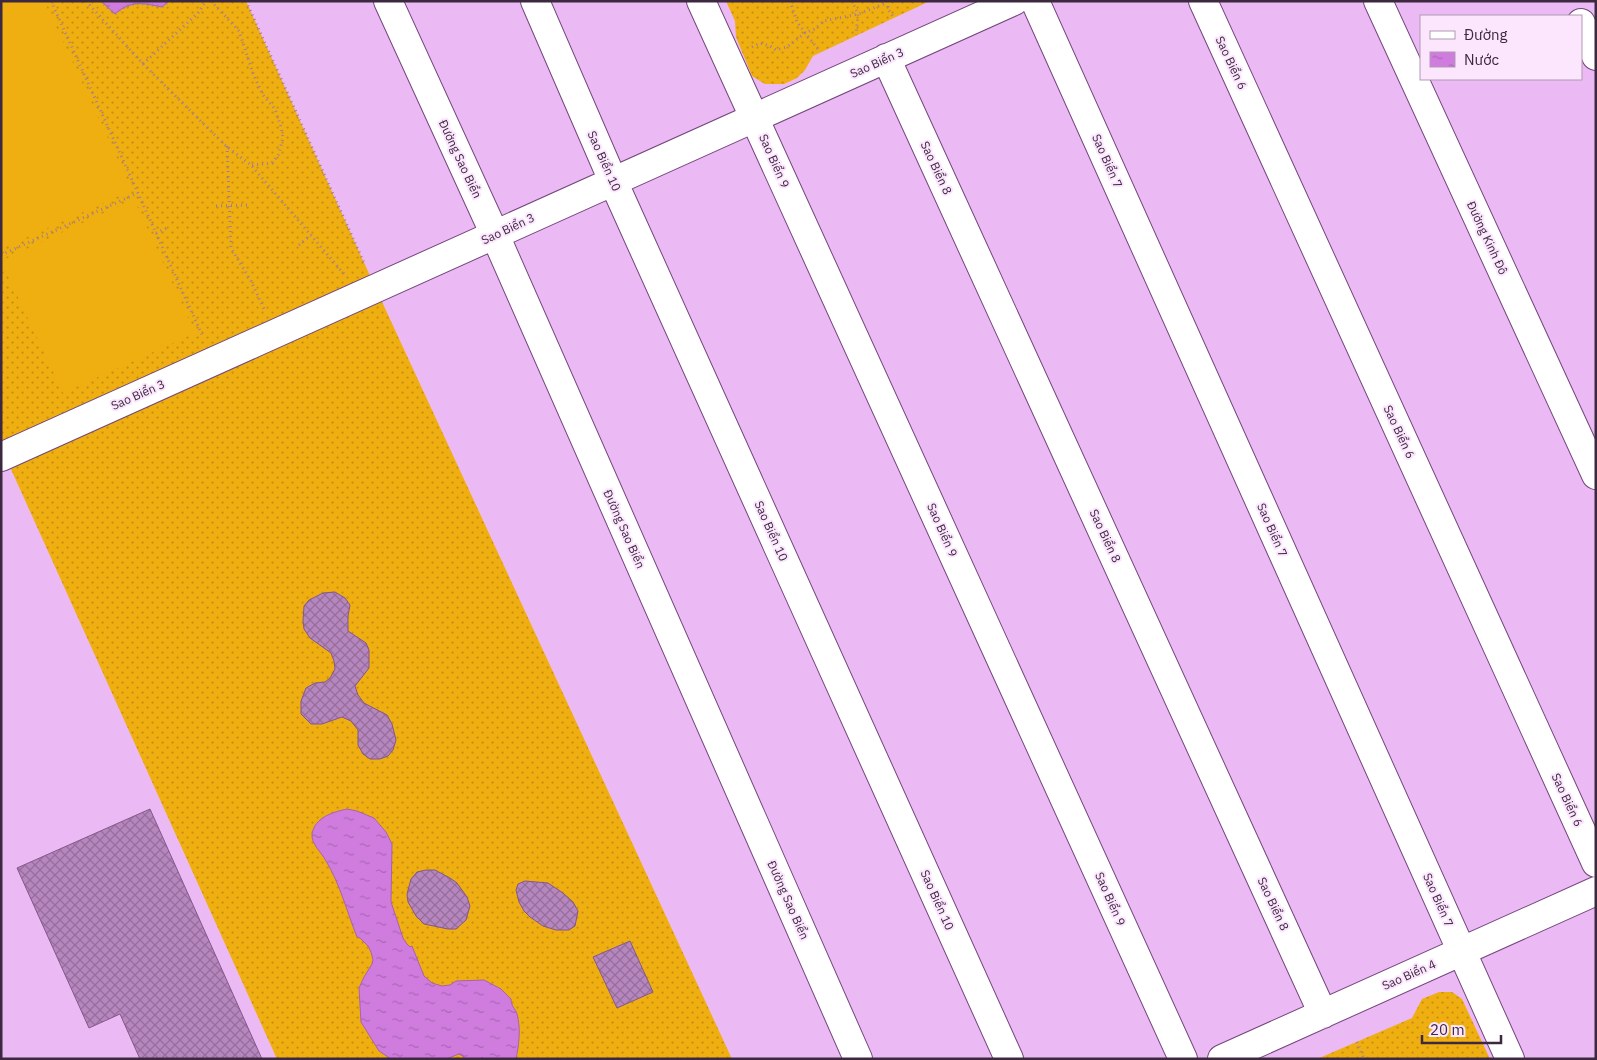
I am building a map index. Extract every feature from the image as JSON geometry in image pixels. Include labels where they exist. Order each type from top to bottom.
[{"type":"street","name":"Đường Sao Biển","points":[[388,1],[495,235],[858,1059]]},
{"type":"street","name":"Sao Biển 10","points":[[535,1],[613,181],[1009,1059]]},
{"type":"street","name":"Sao Biển 9","points":[[701,1],[1183,1059]]},
{"type":"street","name":"Sao Biển 3","points":[[1,457],[1014,1]]},
{"type":"street","name":"Sao Biển 7","points":[[1035,1],[1510,1059]]},
{"type":"street","name":"Sao Biển 6","points":[[1203,1],[1596,863]]},
{"type":"street","name":"Đường Kinh Đô","points":[[1378,1],[1596,475]]},
{"type":"street","points":[[1571,1],[1578,15]]},
{"type":"street","points":[[1582,25],[1596,56]]},
{"type":"street","name":"Sao Biển 8","points":[[886,58],[1323,1014]]},
{"type":"street","name":"Sao Biển 4","points":[[1222,1059],[1596,891]]},
{"type":"path","points":[[52,1],[205,342]]},
{"type":"path","points":[[86,1],[143,64],[226,146],[251,165],[348,279]]},
{"type":"path","points":[[100,1],[115,14],[122,6],[132,3],[142,2],[162,7],[169,1]]},
{"type":"path","points":[[143,64],[198,13],[206,1]]},
{"type":"path","points":[[211,1],[239,31],[254,76],[263,95],[275,109],[281,127],[283,137],[278,154],[272,163],[251,165]]},
{"type":"path","points":[[246,1],[367,269]]},
{"type":"path","points":[[797,1],[791,3],[797,22],[820,52]]},
{"type":"path","points":[[852,1],[858,14],[856,35]]},
{"type":"path","points":[[888,1],[888,9]]},
{"type":"path","points":[[747,51],[760,43],[776,50],[787,47],[829,18],[858,14],[883,3],[894,18]]},
{"type":"path","points":[[226,146],[231,248],[251,281],[266,315]]},
{"type":"path","points":[[1,255],[138,193]]},
{"type":"path","points":[[216,206],[248,205]]},
{"type":"path","points":[[156,233],[168,228]]},
{"type":"path","points":[[299,245],[311,235]]},
{"type":"path","points":[[1357,1042],[1364,1059]]},
{"type":"shaded area","points":[[1,1],[246,1],[371,278],[732,1059],[277,1059],[1,447]]},
{"type":"shaded area","points":[[1,1],[44,1],[132,190],[1,249]]},
{"type":"shaded area","points":[[726,1],[930,1],[813,56],[805,70],[797,78],[784,84],[765,84],[752,76],[736,37],[735,21]]},
{"type":"shaded area","points":[[134,199],[195,333],[63,393],[1,261]]},
{"type":"shaded area","points":[[1439,992],[1452,992],[1462,999],[1490,1059],[1317,1059],[1412,1018],[1422,999]]},
{"type":"water","points":[[101,1],[169,1],[162,7],[143,4],[126,6],[115,14]]},
{"type":"water","points":[[347,809],[374,818],[386,832],[392,844],[391,902],[403,938],[410,947],[412,946],[424,976],[432,983],[442,986],[450,985],[456,981],[484,980],[501,989],[511,999],[518,1020],[519,1036],[516,1059],[484,1059],[482,1057],[481,1059],[463,1059],[464,1057],[459,1054],[446,1059],[391,1059],[379,1051],[361,1022],[359,988],[372,964],[371,952],[368,946],[357,937],[331,870],[312,838],[314,828],[321,819]]},
{"type":"building","points":[[335,592],[345,598],[350,605],[348,631],[366,643],[369,650],[369,668],[355,686],[358,695],[364,703],[387,715],[392,724],[396,740],[393,750],[388,756],[380,759],[370,759],[363,754],[358,745],[358,730],[351,721],[342,717],[322,724],[311,724],[301,714],[301,701],[306,688],[315,683],[325,682],[330,678],[335,669],[331,653],[310,638],[304,629],[304,606],[309,600],[323,593]]},
{"type":"building","points":[[150,809],[262,1059],[140,1059],[120,1014],[89,1028],[17,868]]},
{"type":"building","points":[[435,870],[450,878],[457,883],[467,897],[470,906],[466,920],[456,929],[424,924],[416,916],[408,902],[407,894],[411,879],[417,872]]},
{"type":"building","points":[[525,881],[548,883],[573,902],[578,911],[575,926],[569,930],[556,930],[543,926],[530,917],[519,902],[516,890],[518,884]]},
{"type":"building","points":[[630,941],[653,992],[617,1008],[593,957]]}]
